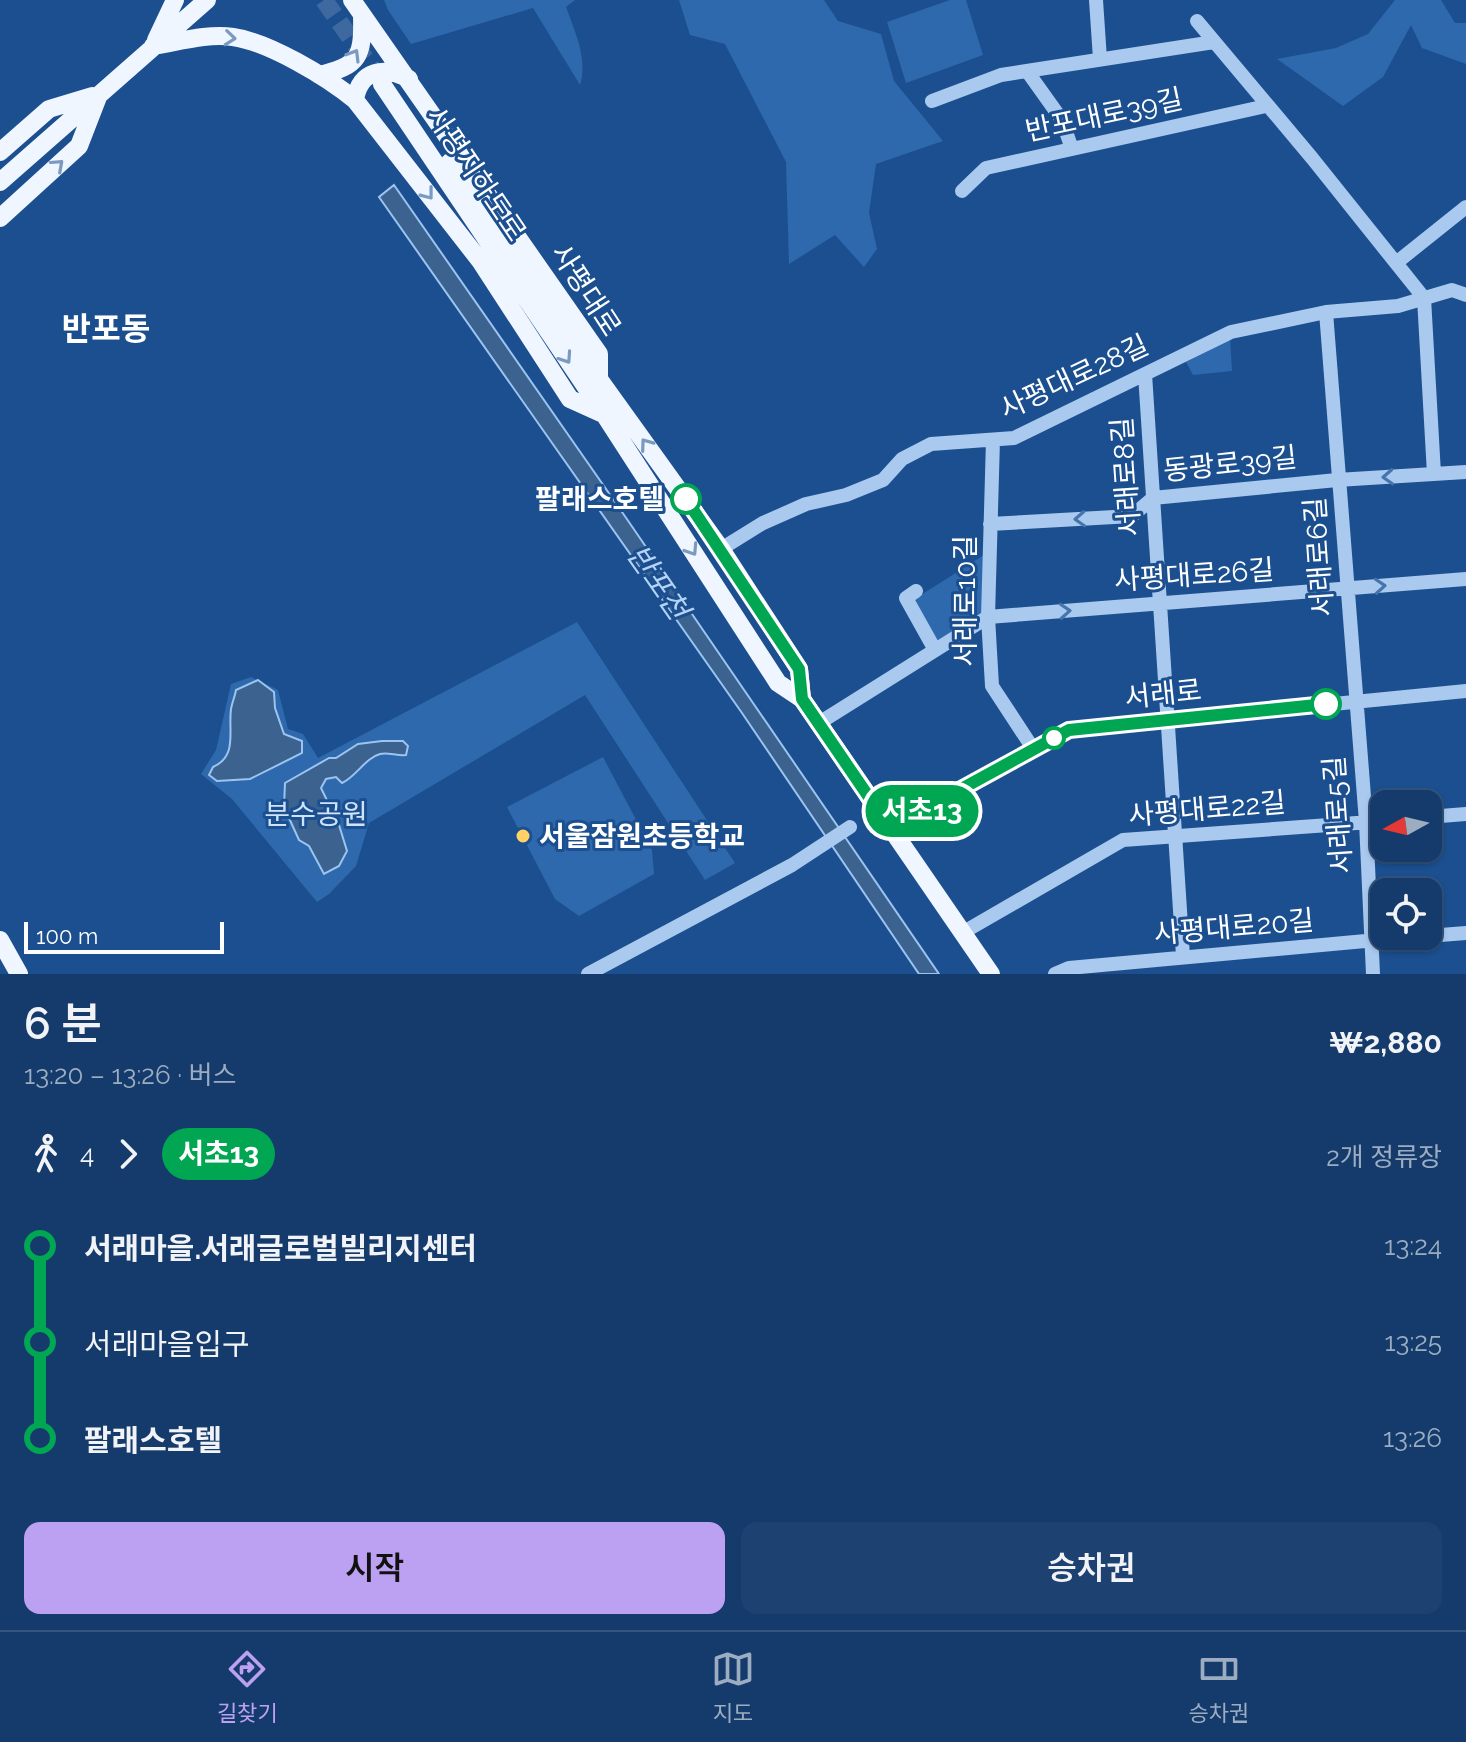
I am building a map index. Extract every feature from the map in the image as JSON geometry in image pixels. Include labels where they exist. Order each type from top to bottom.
[{"type":"main road","points":[[153,46],[175,0]]},
{"type":"main road","points":[[0,182],[207,0]]},
{"type":"main road","points":[[319,75],[344,69],[356,58],[363,38],[357,7]]},
{"type":"main road","name":"사평대로","points":[[357,7],[394,80],[599,354],[599,379],[721,549],[799,669],[802,699]]},
{"type":"main road","points":[[153,46],[208,37],[233,37],[261,45],[335,84],[355,100],[481,262],[570,399],[604,414]]},
{"type":"main road","points":[[355,100],[357,87],[367,77],[394,71],[394,80]]},
{"type":"main road","name":"사평지하도로","points":[[394,80],[604,414]]},
{"type":"main road","points":[[0,152],[49,109],[99,94]]},
{"type":"main road","points":[[0,218],[79,146],[99,94]]},
{"type":"main road","name":"사평대로","points":[[604,414],[778,683],[802,699],[991,974]]},
{"type":"main road","points":[[0,940],[19,974]]},
{"type":"street","name":"반포대로39길","points":[[1096,0],[1100,59]]},
{"type":"street","points":[[1197,21],[1424,298],[1434,474]]},
{"type":"street","name":"반포대로39길","points":[[932,101],[1001,75],[1214,42]]},
{"type":"street","points":[[1027,71],[1062,120],[1072,149]]},
{"type":"street","name":"반포대로39길","points":[[962,191],[986,168],[1266,106]]},
{"type":"street","points":[[1396,263],[1466,207]]},
{"type":"street","name":"사평대로28길","points":[[721,549],[763,523],[806,504],[846,495],[883,480],[902,459],[931,444],[1014,438],[1231,332],[1326,312],[1398,306],[1452,290],[1466,295]]},
{"type":"street","name":"서래로6길","points":[[1326,312],[1356,701]]},
{"type":"street","name":"서래로8길","points":[[1145,374],[1183,956]]},
{"type":"street","name":"서래로10길","points":[[993,440],[988,617],[992,686],[1034,750]]},
{"type":"street","name":"동광로39길","points":[[990,524],[1132,516],[1153,498],[1339,480],[1466,472]]},
{"type":"street","name":"사평대로26길","points":[[819,723],[988,617],[1466,579]]},
{"type":"street","points":[[916,591],[906,598],[935,650]]},
{"type":"street","name":"서래로","points":[[890,828],[1069,730],[1466,691]]},
{"type":"street","name":"서래로5길","points":[[1356,701],[1366,822],[1370,939]]},
{"type":"street","points":[[1442,816],[1466,814]]},
{"type":"street","name":"사평대로22길","points":[[962,933],[1123,840],[1370,822]]},
{"type":"street","points":[[588,974],[796,863],[850,827]]},
{"type":"street","points":[[1442,935],[1466,933]]},
{"type":"street","name":"사평대로20길","points":[[1055,974],[1069,968],[1370,939]]},
{"type":"street","name":"서래로5길","points":[[1371,950],[1373,974]]},
{"type":"green space","points":[[384,0],[575,0],[566,7],[581,55],[580,85],[533,8],[411,44]]},
{"type":"green space","points":[[679,0],[824,0],[838,21],[881,34],[894,81],[943,141],[876,164],[869,213],[877,249],[864,267],[835,235],[789,264],[786,162],[725,44],[690,35]]},
{"type":"green space","points":[[950,0],[966,0],[983,55],[906,83],[887,22]]},
{"type":"green space","points":[[1395,0],[1441,0],[1455,23],[1466,23],[1466,64],[1422,48],[1411,25],[1383,77],[1343,106],[1277,59],[1336,48],[1368,34]]},
{"type":"green space","points":[[1230,337],[1232,371],[1193,375],[1186,362]]},
{"type":"green space","points":[[984,555],[982,614],[937,642],[913,600]]},
{"type":"green space","name":"분수공원","points":[[577,622],[735,863],[705,880],[585,695],[369,823],[356,866],[317,902],[232,799],[201,774],[216,750],[231,684],[251,677],[278,690],[288,729],[303,734],[318,758]]},
{"type":"green space","points":[[603,757],[652,850],[654,874],[579,916],[555,899],[507,807]]},
{"type":"water","name":"반포천","points":[[394,185],[939,974],[919,974],[742,713],[379,197]]},
{"type":"water","points":[[258,680],[274,692],[275,708],[284,734],[302,741],[302,753],[250,779],[217,781],[209,775],[229,750],[231,709],[236,690]]},
{"type":"water","points":[[403,741],[408,746],[406,755],[380,754],[342,783],[336,777],[326,779],[321,788],[339,825],[347,851],[339,866],[324,874],[309,846],[299,840],[284,807],[285,783],[358,744]]},
{"type":"tunnel","points":[[324,0],[382,83]]},
{"type":"bus line","name":"서초13","points":[[686,499],[799,669],[802,699],[890,828],[1069,730],[1326,704]]},
{"type":"place","name":"팔래스호텔","points":[[686,499]]},
{"type":"place","name":"서울잠원초등학교","points":[[523,836]]},
{"type":"district","name":"반포동","points":[[106,328]]}]
